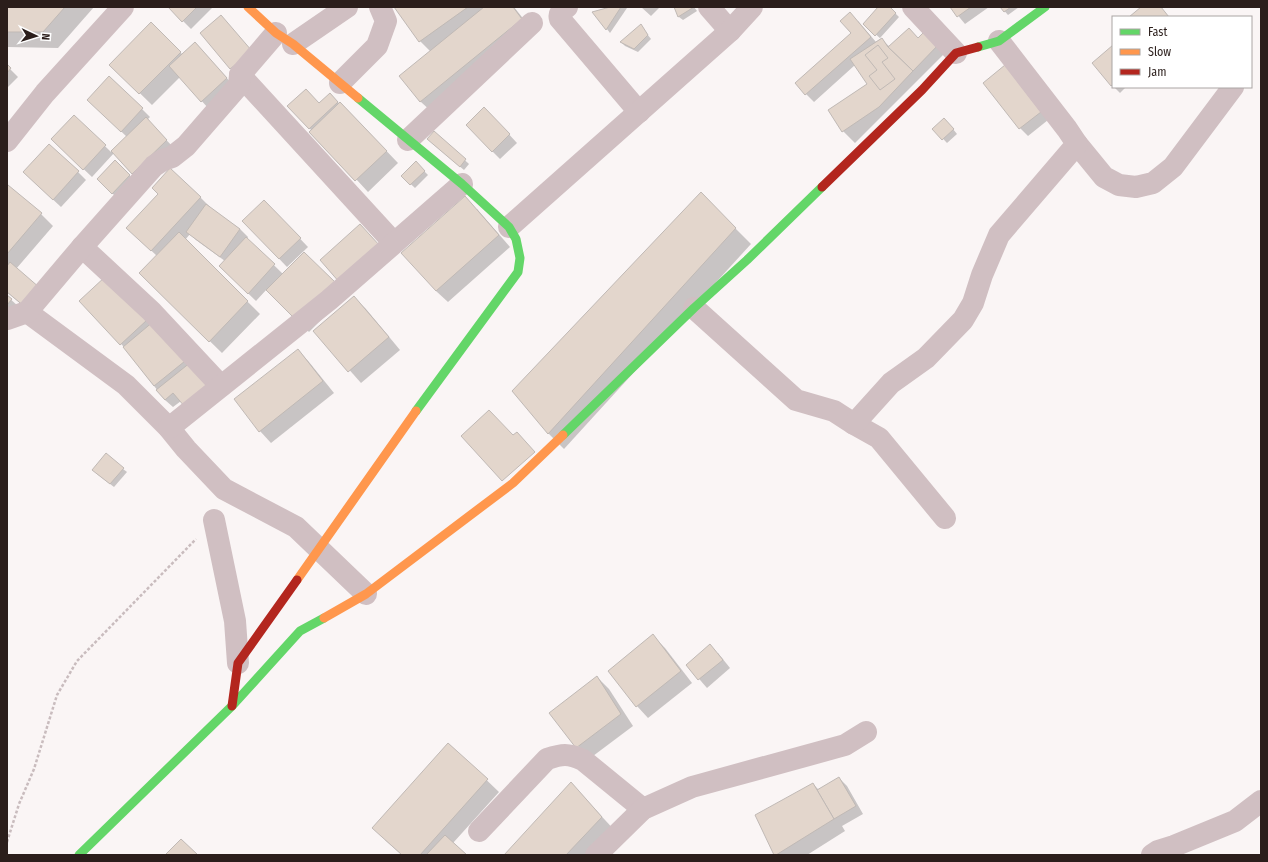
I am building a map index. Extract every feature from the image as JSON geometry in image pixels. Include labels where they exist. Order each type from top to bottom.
[{"type":"street","points":[[7,140],[45,93],[123,7]]},
{"type":"street","points":[[238,663],[451,362],[518,272],[520,258],[516,239],[509,227],[462,184],[248,7]]},
{"type":"street","points":[[347,7],[284,38],[240,75],[239,85],[186,146],[172,157],[163,160],[154,166],[82,247],[17,316],[126,385],[169,428],[186,449],[224,489],[296,527],[366,594]]},
{"type":"street","points":[[340,83],[377,46],[386,21],[380,7]]},
{"type":"street","points":[[567,7],[558,15],[560,20],[639,112]]},
{"type":"street","points":[[709,7],[730,31]]},
{"type":"street","points":[[509,227],[730,31],[752,7]]},
{"type":"street","points":[[914,7],[956,53]]},
{"type":"street","points":[[79,855],[232,706],[300,632],[366,594],[513,484],[694,308],[747,260],[894,118],[956,53],[999,41],[1045,7]]},
{"type":"street","points":[[408,140],[532,23]]},
{"type":"street","points":[[999,41],[1104,177],[1119,185],[1136,187],[1153,183],[1173,168],[1232,88]]},
{"type":"street","points":[[240,75],[394,243]]},
{"type":"street","points":[[854,424],[890,383],[926,358],[963,320],[973,303],[982,275],[999,235],[1078,144]]},
{"type":"street","points":[[169,428],[329,300],[462,184]]},
{"type":"street","points":[[82,247],[152,311],[221,386]]},
{"type":"street","points":[[694,308],[796,400],[834,411],[879,438],[945,518]]},
{"type":"street","points":[[214,520],[235,621],[238,663],[232,706]]},
{"type":"street","points":[[596,855],[643,809],[692,787],[845,745],[866,732]]},
{"type":"street","points":[[479,831],[547,759],[561,755],[572,755],[583,760],[643,809]]},
{"type":"street","points":[[1152,855],[1158,851],[1235,821],[1261,801]]},
{"type":"path","points":[[7,842],[19,804],[34,769],[57,695],[77,661],[214,520]]},
{"type":"building","points":[[7,7],[65,7],[43,32],[7,32]]},
{"type":"building","points":[[168,7],[197,7],[182,22]]},
{"type":"building","points":[[394,7],[468,7],[419,42]]},
{"type":"building","points":[[484,7],[513,7],[522,19],[420,102],[399,76]]},
{"type":"building","points":[[610,7],[621,7],[606,30],[592,12]]},
{"type":"building","points":[[674,7],[694,7],[678,17]]},
{"type":"building","points":[[878,7],[890,7],[896,13],[875,36],[863,24]]},
{"type":"building","points":[[950,7],[971,7],[957,17]]},
{"type":"building","points":[[1000,7],[1011,7],[1004,12]]},
{"type":"building","points":[[1141,7],[1161,7],[1168,16],[1130,16]]},
{"type":"building","points":[[850,12],[871,37],[805,95],[795,83],[851,33],[840,21]]},
{"type":"building","points":[[221,15],[252,51],[230,69],[200,33]]},
{"type":"building","points":[[151,22],[181,52],[139,94],[109,65]]},
{"type":"building","points":[[641,24],[648,35],[634,49],[620,42]]},
{"type":"building","points":[[909,28],[918,38],[928,28],[941,42],[913,71],[888,47]]},
{"type":"building","points":[[882,38],[888,47],[913,71],[879,107],[842,132],[828,110],[867,84],[850,59]]},
{"type":"building","points":[[195,42],[227,78],[201,102],[169,66]]},
{"type":"building","points":[[878,45],[888,58],[882,62],[895,79],[880,90],[869,76],[877,70],[865,55]]},
{"type":"building","points":[[1112,46],[1111,86],[1092,63]]},
{"type":"building","points":[[7,64],[11,68],[7,73]]},
{"type":"building","points":[[1005,65],[1041,112],[1019,129],[983,83]]},
{"type":"building","points":[[109,76],[143,108],[121,132],[87,100]]},
{"type":"building","points":[[306,89],[319,103],[330,93],[338,102],[309,129],[287,106]]},
{"type":"building","points":[[340,102],[387,151],[355,181],[309,132]]},
{"type":"building","points":[[484,107],[510,134],[492,152],[466,125]]},
{"type":"building","points":[[74,115],[106,145],[83,170],[51,139]]},
{"type":"building","points":[[146,117],[167,140],[132,174],[111,151]]},
{"type":"building","points":[[944,118],[954,129],[942,140],[932,129]]},
{"type":"building","points":[[434,131],[466,159],[460,167],[427,139]]},
{"type":"building","points":[[49,144],[79,171],[53,200],[23,172]]},
{"type":"building","points":[[115,160],[130,175],[112,194],[97,179]]},
{"type":"building","points":[[416,161],[425,171],[410,185],[401,176]]},
{"type":"building","points":[[170,168],[201,197],[151,251],[126,228],[158,194],[152,188]]},
{"type":"building","points":[[8,185],[42,213],[7,254],[7,186]]},
{"type":"building","points":[[701,192],[736,228],[548,434],[512,391]]},
{"type":"building","points":[[465,196],[499,235],[436,291],[401,253]]},
{"type":"building","points":[[264,200],[301,238],[279,259],[242,221]]},
{"type":"building","points":[[206,204],[240,229],[220,257],[186,232]]},
{"type":"building","points":[[360,224],[380,246],[340,283],[320,260]]},
{"type":"building","points":[[179,232],[248,301],[209,342],[139,273]]},
{"type":"building","points":[[246,237],[275,264],[248,294],[219,266]]},
{"type":"building","points":[[304,252],[335,282],[297,321],[266,290]]},
{"type":"building","points":[[10,262],[40,288],[25,307],[7,292],[7,266]]},
{"type":"building","points":[[106,276],[147,320],[120,345],[79,301]]},
{"type":"building","points":[[7,295],[12,299],[7,305]]},
{"type":"building","points":[[354,296],[389,337],[348,372],[313,331]]},
{"type":"building","points":[[154,321],[185,361],[154,386],[123,347]]},
{"type":"building","points":[[298,349],[323,381],[259,432],[234,399]]},
{"type":"building","points":[[191,362],[210,387],[185,407],[173,393],[165,400],[156,390]]},
{"type":"building","points":[[489,410],[513,435],[517,432],[535,452],[502,481],[461,436]]},
{"type":"building","points":[[106,453],[124,468],[110,484],[92,470]]},
{"type":"building","points":[[653,634],[681,671],[636,707],[608,671]]},
{"type":"building","points":[[710,644],[723,660],[698,680],[686,665]]},
{"type":"building","points":[[597,676],[621,714],[576,748],[549,713]]},
{"type":"building","points":[[448,743],[488,779],[420,855],[402,855],[372,828]]},
{"type":"building","points":[[839,777],[856,806],[834,819],[817,790]]},
{"type":"building","points":[[571,782],[602,817],[566,855],[504,855]]},
{"type":"building","points":[[813,783],[834,819],[774,855],[755,815]]},
{"type":"building","points":[[445,835],[467,855],[426,855]]},
{"type":"building","points":[[181,839],[198,855],[165,855]]},
{"type":"traffic: fast","points":[[978,47],[999,41],[1045,7]]},
{"type":"traffic: fast","points":[[358,98],[462,184],[509,227],[516,239],[520,258],[518,272],[416,411]]},
{"type":"traffic: fast","points":[[563,435],[822,187]]},
{"type":"traffic: fast","points":[[79,855],[232,706],[300,631],[324,618]]},
{"type":"traffic: slow","points":[[248,7],[276,33],[293,44],[358,98]]},
{"type":"traffic: slow","points":[[297,580],[416,411]]},
{"type":"traffic: slow","points":[[324,618],[366,594],[513,483],[563,435]]},
{"type":"traffic: jam","points":[[822,187],[922,90],[956,53],[978,47]]},
{"type":"traffic: jam","points":[[232,706],[238,663],[297,580]]}]
